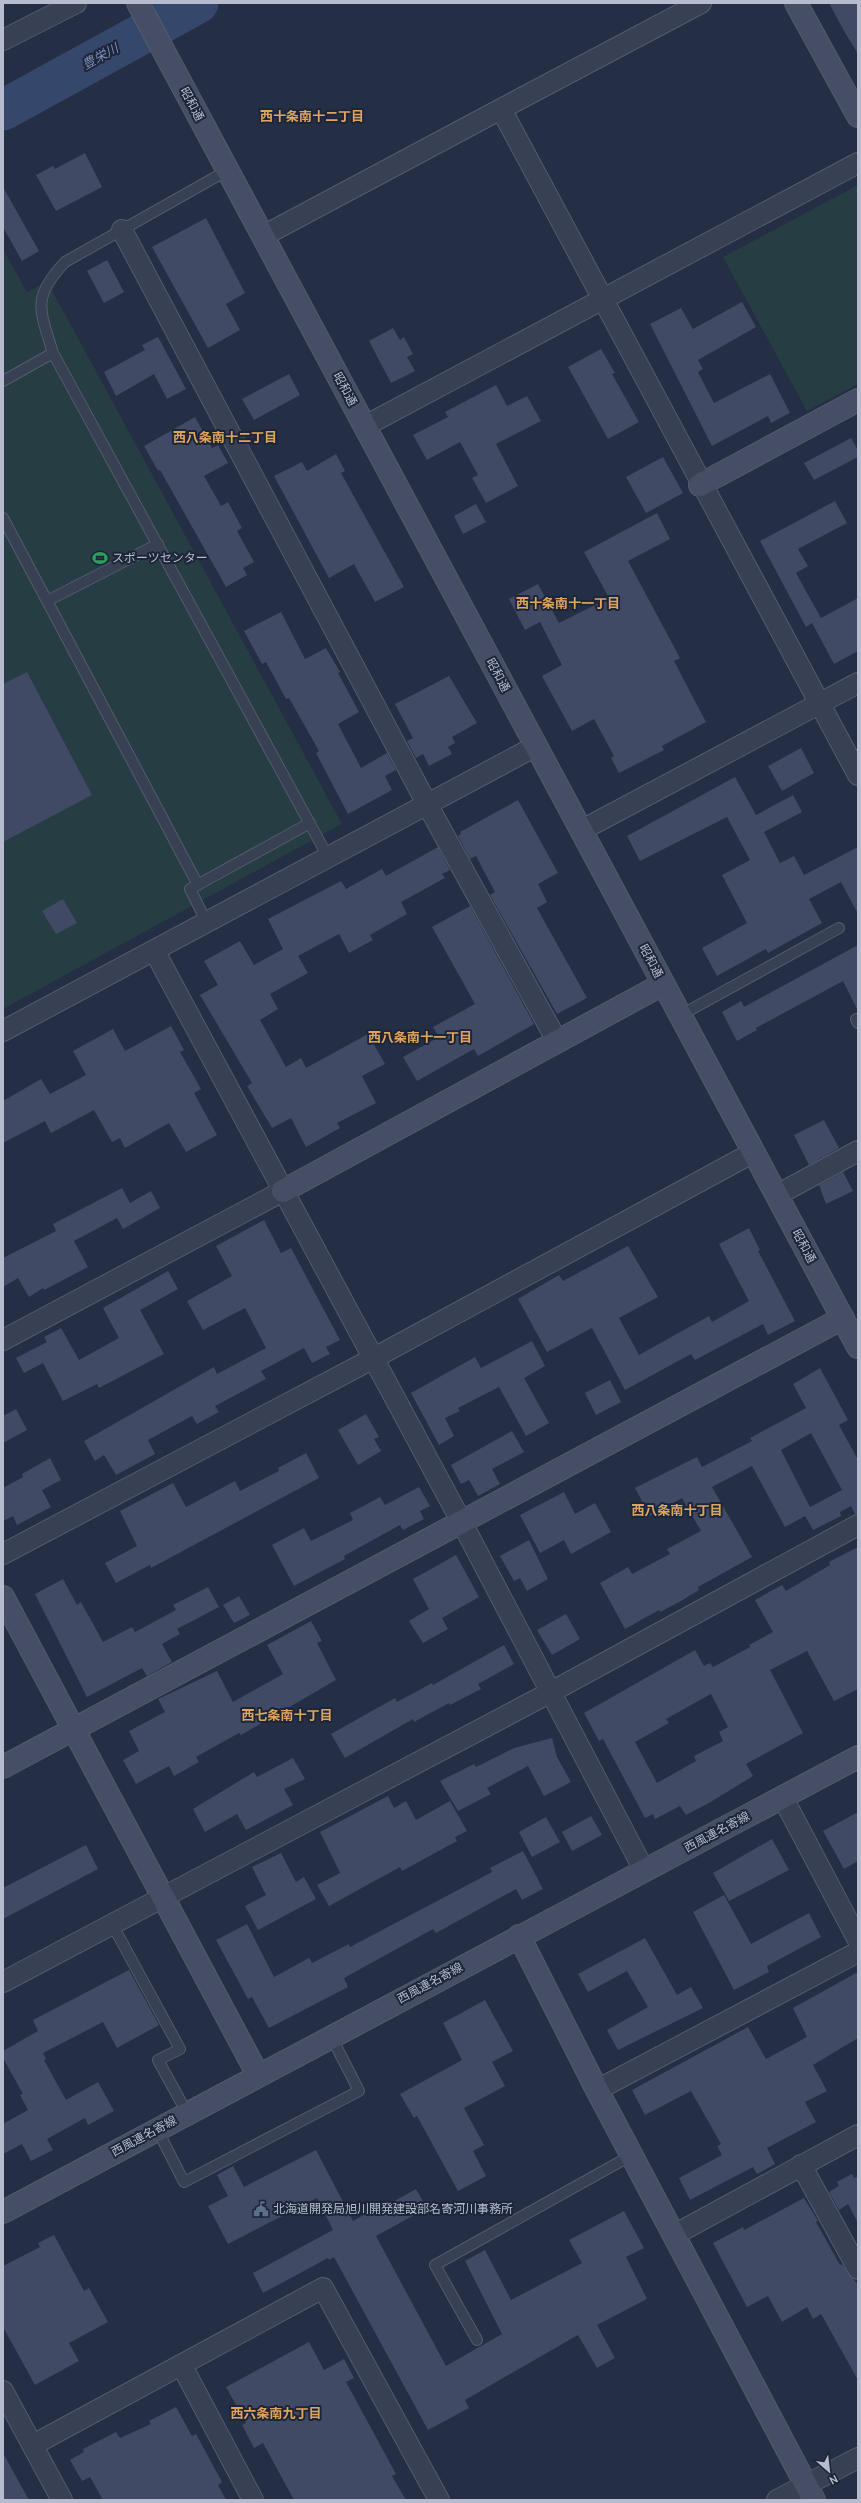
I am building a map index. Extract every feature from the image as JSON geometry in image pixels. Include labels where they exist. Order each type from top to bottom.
[{"type":"street","points":[[3,40],[76,3]]},
{"type":"street","name":"昭和通","points":[[138,3],[858,1347]]},
{"type":"street","points":[[262,236],[701,3]]},
{"type":"street","points":[[796,3],[858,116]]},
{"type":"street","points":[[501,109],[700,485],[858,775]]},
{"type":"street","points":[[364,426],[858,163]]},
{"type":"street","points":[[122,230],[427,804],[557,1041]]},
{"type":"street","points":[[700,485],[858,400]]},
{"type":"street","points":[[582,830],[858,683]]},
{"type":"street","points":[[3,1031],[155,952],[328,857],[536,746]]},
{"type":"street","points":[[155,952],[374,1358],[644,1870]]},
{"type":"street","points":[[3,1340],[283,1191],[663,984]]},
{"type":"street","points":[[777,1194],[858,1151]]},
{"type":"street","points":[[3,1554],[374,1358],[754,1152]]},
{"type":"street","points":[[3,1767],[843,1318]]},
{"type":"street","points":[[3,1982],[551,1692],[858,1525]]},
{"type":"street","points":[[3,1597],[72,1730],[258,2075]]},
{"type":"street","name":"西風連名寄線","points":[[3,2212],[331,2036],[858,1757]]},
{"type":"street","points":[[783,1798],[858,1940]]},
{"type":"street","points":[[519,1936],[597,2090],[810,2492]]},
{"type":"street","points":[[597,2090],[858,1952]]},
{"type":"street","points":[[674,2235],[858,2135]]},
{"type":"street","points":[[801,2165],[858,2269]]},
{"type":"street","points":[[33,2445],[182,2366],[323,2288],[439,2500]]},
{"type":"street","points":[[182,2366],[253,2500]]},
{"type":"street","points":[[3,2391],[8,2414],[33,2445],[62,2500]]},
{"type":"street","points":[[777,2500],[810,2492],[858,2458]]},
{"type":"lane","points":[[228,170],[65,262],[49,279],[40,305],[54,353],[328,857]]},
{"type":"lane","points":[[3,381],[54,353]]},
{"type":"lane","points":[[3,518],[198,885]]},
{"type":"lane","points":[[47,601],[158,544]]},
{"type":"lane","points":[[207,923],[190,889],[310,823]]},
{"type":"lane","points":[[680,1015],[839,928]]},
{"type":"lane","points":[[112,1924],[180,2049],[158,2060],[187,2113]]},
{"type":"lane","points":[[157,2129],[184,2182],[359,2091],[331,2036]]},
{"type":"lane","points":[[477,2340],[435,2265],[632,2155]]},
{"type":"shaded area","points":[[858,185],[858,384],[807,411],[723,257]]},
{"type":"shaded area","name":"スポーツセンター","points":[[3,249],[27,292],[47,281],[342,824],[3,1009]]},
{"type":"building","points":[[829,3],[858,3],[858,54],[844,31]]},
{"type":"building","points":[[85,153],[102,187],[56,211],[36,175],[53,166],[55,169]]},
{"type":"building","points":[[3,187],[39,251],[22,261],[3,227]]},
{"type":"building","points":[[206,218],[245,293],[226,304],[240,330],[208,348],[152,247]]},
{"type":"building","points":[[107,260],[124,292],[104,303],[87,271]]},
{"type":"building","points":[[742,302],[756,327],[698,360],[703,369],[698,372],[714,403],[770,374],[790,413],[771,423],[768,416],[712,446],[650,324],[681,308],[693,329]]},
{"type":"building","points":[[393,328],[400,340],[404,337],[413,354],[407,357],[415,371],[391,383],[369,341]]},
{"type":"building","points":[[158,337],[186,389],[167,399],[154,374],[116,396],[104,372],[145,350],[142,345]]},
{"type":"building","points":[[601,349],[615,373],[612,374],[639,422],[608,439],[568,367]]},
{"type":"building","points":[[289,374],[300,395],[254,420],[242,399]]},
{"type":"building","points":[[496,385],[507,406],[527,396],[541,421],[496,444],[518,486],[486,503],[472,478],[478,475],[460,442],[427,460],[413,435],[448,417],[445,412]]},
{"type":"building","points":[[195,417],[212,448],[218,445],[228,463],[204,476],[221,506],[228,502],[242,528],[237,531],[254,562],[243,568],[247,575],[226,587],[160,470],[158,471],[144,446]]},
{"type":"building","points":[[851,438],[858,450],[858,457],[814,480],[804,463]]},
{"type":"building","points":[[336,454],[345,471],[341,473],[404,587],[375,602],[354,564],[329,578],[274,476],[302,462],[307,471]]},
{"type":"building","points":[[663,457],[683,493],[646,513],[626,477]]},
{"type":"building","points":[[835,501],[847,523],[798,549],[808,566],[796,573],[821,618],[858,598],[858,651],[834,664],[812,623],[806,627],[760,541]]},
{"type":"building","points":[[476,504],[486,522],[463,534],[454,516]]},
{"type":"building","points":[[657,513],[670,539],[628,561],[680,658],[674,661],[706,722],[662,746],[664,750],[619,773],[611,758],[614,756],[594,719],[572,731],[542,676],[562,665],[540,622],[525,630],[509,599],[538,584],[559,623],[609,598],[584,552]]},
{"type":"building","points":[[281,612],[305,659],[326,648],[340,672],[338,673],[359,712],[338,724],[361,768],[387,753],[396,770],[385,776],[392,790],[348,814],[316,753],[319,751],[289,698],[286,699],[266,662],[262,664],[244,631]]},
{"type":"building","points":[[27,672],[92,795],[3,842],[3,684]]},
{"type":"building","points":[[449,676],[477,723],[452,737],[455,743],[448,747],[452,754],[429,766],[423,754],[416,758],[407,741],[413,738],[395,704]]},
{"type":"building","points":[[801,748],[814,773],[782,791],[768,766]]},
{"type":"building","points":[[735,777],[756,815],[793,795],[802,812],[764,832],[780,863],[794,856],[804,875],[858,847],[858,914],[841,882],[809,899],[822,923],[768,953],[766,949],[717,976],[702,948],[747,923],[722,875],[750,860],[727,817],[640,861],[627,836]]},
{"type":"building","points":[[518,800],[558,873],[538,884],[547,902],[537,908],[587,998],[557,1014],[490,895],[495,892],[476,856],[470,859],[458,836],[461,834],[460,832]]},
{"type":"building","points":[[438,847],[450,870],[442,874],[445,878],[401,902],[407,914],[370,935],[373,940],[349,953],[339,934],[298,956],[308,973],[270,994],[278,1009],[260,1020],[286,1067],[301,1058],[306,1068],[368,1034],[385,1064],[362,1076],[376,1103],[337,1123],[340,1128],[306,1147],[291,1118],[272,1128],[247,1086],[252,1083],[200,995],[218,985],[204,961],[240,941],[254,965],[283,949],[268,919],[341,881],[346,889],[382,869],[386,876]]},
{"type":"building","points":[[63,899],[77,923],[56,934],[42,911]]},
{"type":"building","points":[[470,906],[534,1024],[478,1056],[474,1049],[417,1081],[403,1057],[439,1037],[433,1027],[475,1004],[432,927]]},
{"type":"building","points":[[858,945],[858,1011],[843,981],[756,1028],[757,1030],[737,1041],[722,1012],[741,1001],[744,1007]]},
{"type":"building","points":[[171,1026],[184,1050],[180,1052],[201,1089],[194,1093],[217,1135],[186,1152],[169,1123],[125,1148],[120,1138],[112,1142],[94,1110],[51,1133],[45,1121],[3,1143],[3,1101],[41,1079],[50,1094],[86,1075],[73,1051],[113,1029],[125,1051]]},
{"type":"building","points":[[824,1120],[839,1148],[809,1165],[794,1135]]},
{"type":"building","points":[[843,1172],[853,1191],[826,1204],[819,1185]]},
{"type":"building","points":[[122,1188],[130,1203],[151,1191],[160,1208],[123,1229],[117,1218],[74,1241],[88,1267],[44,1290],[43,1288],[29,1297],[18,1278],[3,1287],[3,1258],[56,1231],[53,1224]]},
{"type":"building","points":[[264,1220],[281,1253],[291,1248],[340,1340],[326,1347],[330,1354],[312,1363],[304,1348],[261,1371],[266,1379],[215,1406],[219,1412],[197,1424],[192,1416],[148,1440],[155,1454],[116,1475],[104,1455],[95,1461],[84,1441],[214,1367],[217,1374],[266,1348],[245,1308],[203,1330],[187,1301],[232,1276],[216,1246]]},
{"type":"building","points":[[749,1228],[760,1250],[758,1251],[795,1321],[768,1335],[763,1324],[695,1360],[691,1354],[625,1390],[592,1328],[547,1352],[518,1299],[559,1275],[563,1281],[628,1246],[658,1297],[619,1318],[639,1355],[709,1316],[712,1322],[749,1301],[719,1244]]},
{"type":"building","points":[[168,1271],[178,1289],[140,1310],[164,1354],[99,1388],[97,1384],[63,1401],[43,1363],[24,1373],[16,1358],[47,1342],[44,1337],[61,1328],[79,1360],[119,1338],[103,1308]]},
{"type":"building","points":[[532,1341],[545,1366],[524,1378],[549,1423],[526,1436],[499,1387],[458,1408],[460,1411],[445,1418],[454,1436],[439,1445],[411,1393],[475,1357],[481,1368]]},
{"type":"building","points":[[820,1368],[848,1420],[839,1425],[858,1460],[858,1514],[855,1514],[851,1506],[840,1512],[841,1516],[813,1530],[805,1516],[785,1527],[752,1466],[712,1487],[752,1557],[698,1587],[699,1590],[681,1601],[660,1612],[659,1610],[625,1629],[600,1583],[628,1567],[632,1574],[670,1554],[667,1549],[701,1531],[682,1498],[650,1516],[635,1488],[697,1457],[702,1467],[752,1441],[750,1438],[806,1408],[793,1384]],"holes":[[[811,1433],[842,1490],[810,1507],[781,1450]]]},
{"type":"building","points":[[610,1380],[621,1402],[596,1415],[585,1393]]},
{"type":"building","points":[[16,1409],[27,1430],[3,1443],[3,1416]]},
{"type":"building","points":[[366,1414],[379,1437],[374,1439],[381,1451],[358,1465],[338,1430]]},
{"type":"building","points":[[512,1431],[524,1452],[492,1469],[500,1484],[478,1496],[469,1480],[461,1484],[451,1465]]},
{"type":"building","points":[[306,1453],[319,1478],[151,1568],[150,1565],[116,1583],[105,1563],[137,1546],[120,1511],[173,1483],[186,1507],[235,1481],[240,1491],[279,1471],[278,1468]]},
{"type":"building","points":[[50,1458],[61,1480],[42,1490],[51,1507],[17,1525],[13,1516],[3,1521],[3,1488],[23,1477],[22,1474]]},
{"type":"building","points":[[419,1487],[430,1506],[420,1511],[424,1519],[403,1530],[400,1525],[344,1556],[345,1559],[294,1586],[272,1545],[304,1528],[311,1541],[353,1520],[350,1513],[380,1497],[385,1505]]},
{"type":"building","points":[[564,1492],[575,1514],[595,1503],[611,1532],[571,1554],[564,1540],[540,1553],[520,1515]]},
{"type":"building","points":[[529,1540],[548,1579],[527,1591],[520,1578],[514,1581],[500,1556]]},
{"type":"building","points":[[858,1547],[858,1689],[834,1701],[807,1651],[770,1670],[803,1733],[746,1764],[753,1776],[709,1803],[686,1815],[680,1806],[655,1819],[653,1814],[645,1818],[603,1739],[599,1741],[584,1713],[695,1650],[704,1666],[710,1663],[713,1667],[750,1647],[749,1645],[773,1632],[755,1600],[782,1585],[786,1591],[830,1565],[829,1562]],"holes":[[[711,1694],[728,1727],[719,1732],[723,1741],[694,1756],[696,1761],[657,1783],[635,1742],[669,1723],[666,1719]]]},
{"type":"building","points":[[456,1555],[479,1597],[442,1618],[448,1629],[423,1643],[409,1621],[429,1609],[413,1579]]},
{"type":"building","points":[[63,1579],[77,1605],[81,1602],[103,1642],[132,1627],[135,1632],[176,1610],[173,1605],[208,1587],[219,1607],[177,1629],[180,1634],[162,1644],[172,1662],[147,1676],[142,1668],[87,1697],[35,1594]]},
{"type":"building","points":[[239,1596],[250,1615],[234,1623],[223,1605]]},
{"type":"building","points":[[566,1614],[580,1639],[552,1655],[537,1630]]},
{"type":"building","points":[[311,1621],[322,1641],[317,1643],[336,1680],[241,1735],[239,1733],[196,1757],[199,1762],[174,1776],[169,1766],[136,1784],[123,1760],[139,1751],[129,1731],[165,1712],[158,1699],[217,1671],[233,1702],[283,1674],[267,1645]]},
{"type":"building","points":[[504,1645],[514,1664],[478,1684],[481,1689],[450,1705],[449,1703],[414,1722],[413,1719],[345,1758],[331,1734],[395,1698],[397,1702],[432,1683],[433,1685]]},
{"type":"building","points":[[552,1738],[557,1757],[571,1782],[544,1796],[528,1766],[487,1788],[491,1794],[458,1811],[440,1781],[474,1764],[476,1767],[514,1748]]},
{"type":"building","points":[[293,1758],[305,1779],[284,1789],[293,1805],[246,1830],[237,1814],[205,1832],[193,1809],[254,1772],[257,1777]]},
{"type":"building","points":[[388,1796],[394,1808],[406,1801],[416,1820],[450,1801],[467,1831],[455,1837],[457,1841],[402,1871],[400,1867],[329,1906],[317,1885],[340,1873],[320,1832]]},
{"type":"building","points":[[858,1812],[858,1861],[844,1869],[823,1831]]},
{"type":"building","points":[[591,1816],[602,1835],[572,1851],[562,1832]]},
{"type":"building","points":[[546,1817],[560,1842],[532,1857],[519,1832]]},
{"type":"building","points":[[772,1839],[789,1870],[729,1901],[713,1873]]},
{"type":"building","points":[[86,1845],[98,1869],[3,1919],[3,1888]]},
{"type":"building","points":[[523,1851],[543,1889],[522,1900],[516,1889],[436,1933],[433,1929],[344,1978],[348,1987],[269,2028],[252,1997],[248,1999],[216,1940],[247,1924],[274,1977],[309,1958],[312,1963],[349,1944],[350,1947],[492,1872],[490,1868]]},
{"type":"building","points":[[281,1853],[296,1882],[304,1877],[316,1899],[258,1930],[245,1906],[266,1895],[252,1867]]},
{"type":"building","points":[[724,1895],[751,1944],[809,1913],[821,1937],[767,1966],[769,1972],[734,1990],[693,1912]]},
{"type":"building","points":[[645,1938],[677,1995],[691,1987],[703,2008],[618,2050],[607,2030],[648,2007],[627,1971],[588,1992],[578,1974]]},
{"type":"building","points":[[129,1970],[159,2025],[117,2048],[103,2022],[43,2053],[46,2059],[44,2060],[66,2100],[98,2082],[114,2111],[88,2125],[85,2118],[47,2139],[53,2150],[31,2161],[22,2144],[3,2154],[3,2124],[28,2110],[20,2095],[23,2094],[3,2058],[3,2051],[38,2031],[33,2020]]},
{"type":"building","points":[[858,1972],[858,2038],[813,2065],[827,2091],[805,2102],[816,2122],[767,2148],[775,2164],[757,2174],[753,2167],[690,2200],[679,2178],[722,2155],[717,2146],[721,2144],[691,2091],[645,2115],[632,2090],[748,2027],[766,2059],[807,2037],[793,2008]]},
{"type":"building","points":[[485,2000],[513,2051],[492,2062],[505,2086],[464,2108],[484,2145],[473,2151],[486,2176],[458,2191],[417,2116],[414,2118],[400,2094],[462,2060],[443,2023]]},
{"type":"building","points":[[316,2150],[353,2221],[372,2210],[373,2213],[416,2189],[427,2208],[376,2236],[446,2366],[502,2334],[465,2261],[485,2250],[511,2300],[582,2263],[569,2240],[624,2211],[644,2248],[626,2257],[647,2299],[597,2325],[615,2358],[597,2368],[578,2335],[465,2400],[469,2408],[428,2430],[334,2257],[329,2260],[328,2258],[263,2293],[253,2273],[333,2230],[317,2198],[228,2244],[208,2206],[228,2196],[217,2175],[233,2166],[244,2187]]},
{"type":"building","points":[[852,2174],[854,2178],[858,2176],[858,2223],[848,2204],[839,2210],[829,2192],[839,2186],[837,2182]]},
{"type":"building","points":[[804,2198],[818,2221],[816,2222],[840,2265],[842,2264],[858,2285],[858,2380],[821,2314],[813,2319],[807,2307],[782,2322],[768,2296],[747,2307],[713,2243],[743,2227],[744,2230]]},
{"type":"building","points":[[54,2235],[84,2291],[89,2288],[108,2322],[69,2343],[79,2361],[35,2385],[3,2327],[3,2266],[40,2247],[38,2243]]},
{"type":"building","points":[[309,2342],[324,2370],[344,2359],[354,2378],[346,2382],[396,2474],[392,2476],[406,2500],[294,2500],[263,2443],[254,2448],[242,2425],[246,2423],[226,2387]]},
{"type":"building","points":[[176,2407],[192,2436],[196,2434],[222,2482],[218,2485],[226,2500],[103,2500],[90,2477],[82,2481],[70,2460],[84,2452],[83,2449],[116,2432],[120,2438],[151,2424],[149,2421]]},
{"type":"building","points":[[3,2453],[29,2500],[3,2500]]},
{"type":"waterway","name":"豊栄川","points":[[3,110],[198,3]]},
{"type":"place","name":"スポーツセンター","points":[[100,558]]},
{"type":"place","name":"北海道開発局旭川開発建設部名寄河川事務所","points":[[261,2209]]},
{"type":"district","name":"西十条南十二丁目","points":[[312,116]]},
{"type":"district","name":"西八条南十二丁目","points":[[225,437]]},
{"type":"district","name":"西十条南十一丁目","points":[[568,603]]},
{"type":"district","name":"西八条南十一丁目","points":[[420,1037]]},
{"type":"district","name":"西八条南十丁目","points":[[677,1510]]},
{"type":"district","name":"西七条南十丁目","points":[[287,1715]]},
{"type":"district","name":"西六条南九丁目","points":[[276,2413]]}]
